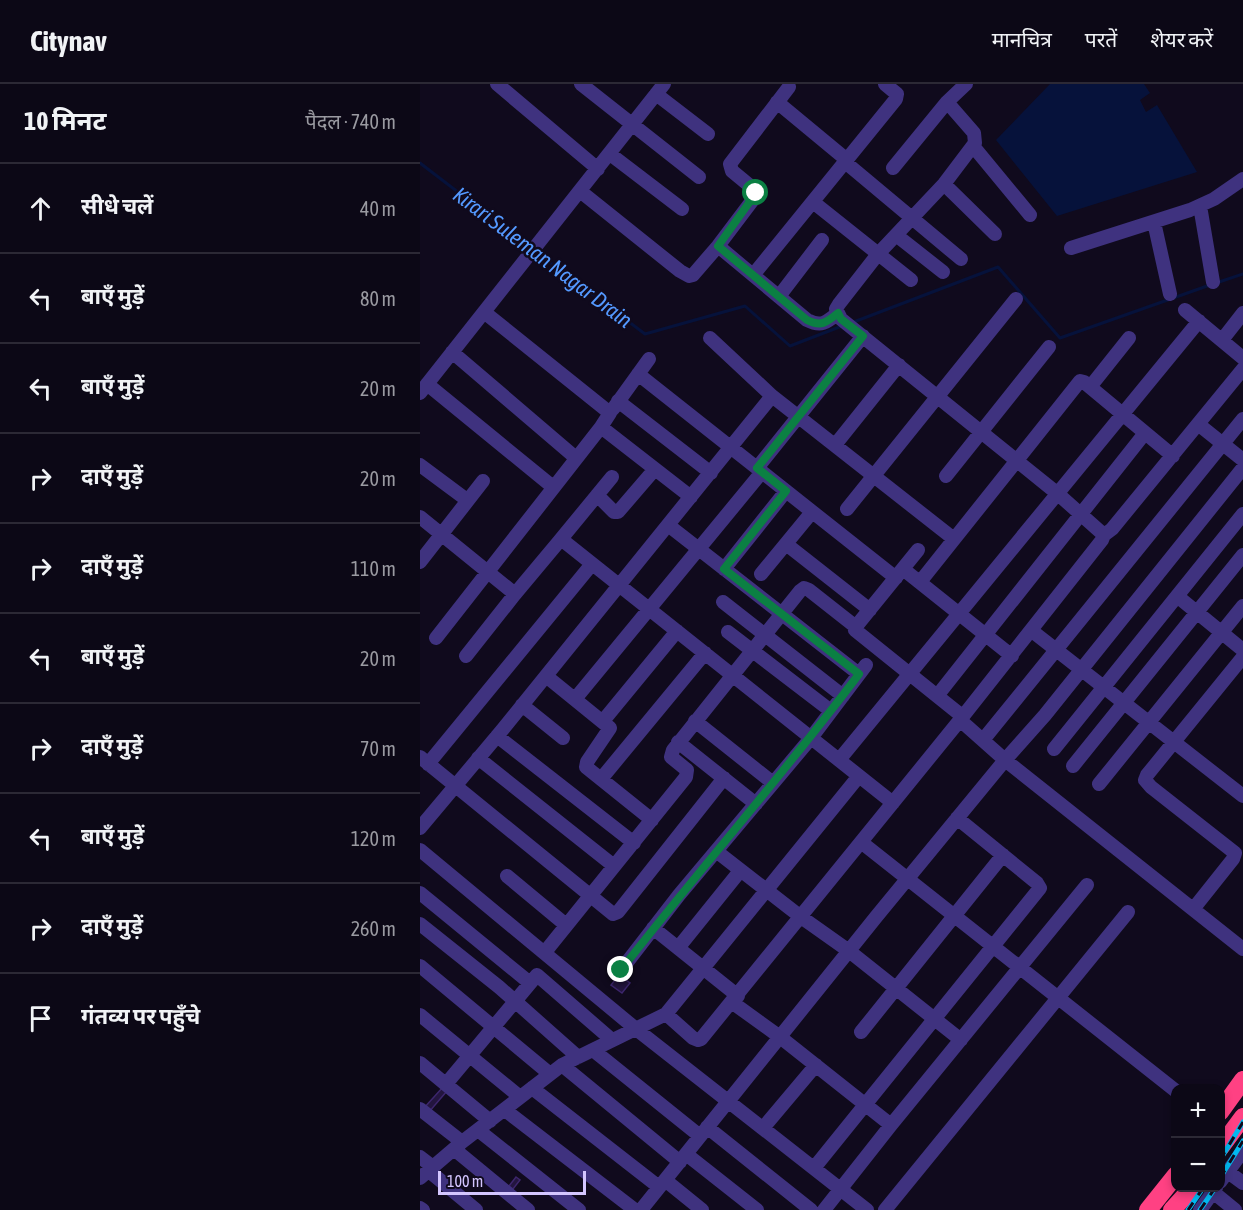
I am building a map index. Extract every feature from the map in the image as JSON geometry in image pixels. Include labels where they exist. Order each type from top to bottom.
[{"type":"highway","points":[[1225,1106],[1243,1080]]},
{"type":"highway","points":[[1225,1142],[1243,1117]]},
{"type":"highway","points":[[1148,1210],[1171,1180]]},
{"type":"highway","points":[[1172,1210],[1188,1192]]},
{"type":"street","points":[[497,84],[598,169]]},
{"type":"street","points":[[581,84],[699,177]]},
{"type":"street","points":[[754,274],[898,96],[885,84]]},
{"type":"street","points":[[893,168],[947,102],[966,84]]},
{"type":"street","points":[[580,191],[688,276],[697,272],[756,193],[752,186],[732,171],[731,161],[789,85]]},
{"type":"street","points":[[426,385],[660,89],[708,134]]},
{"type":"street","points":[[777,102],[912,219],[962,259]]},
{"type":"street","points":[[947,102],[974,134],[976,138],[973,147],[944,184],[878,254],[839,304],[837,309],[839,316],[1058,494],[1104,535]]},
{"type":"street","points":[[973,147],[1030,215]]},
{"type":"street","points":[[610,154],[682,209]]},
{"type":"street","points":[[1071,248],[1200,206],[1242,180],[1243,195]]},
{"type":"street","points":[[944,184],[995,234]]},
{"type":"street","points":[[813,202],[911,280]]},
{"type":"street","points":[[1200,206],[1213,282]]},
{"type":"street","points":[[1154,222],[1170,294]]},
{"type":"street","points":[[897,235],[943,272]]},
{"type":"street","points":[[780,295],[822,240]]},
{"type":"street","points":[[718,246],[780,295],[807,320],[814,323],[825,323],[839,316]]},
{"type":"street","points":[[847,509],[1016,299]]},
{"type":"street","points":[[1185,310],[1243,358]]},
{"type":"street","points":[[484,312],[614,407],[711,473]]},
{"type":"street","points":[[1222,340],[1243,313]]},
{"type":"street","points":[[839,760],[1199,321]]},
{"type":"street","points":[[575,699],[699,550],[860,334]]},
{"type":"street","points":[[711,338],[772,396],[954,539]]},
{"type":"street","points":[[1090,387],[1129,338]]},
{"type":"street","points":[[946,476],[1049,347]]},
{"type":"street","points":[[452,352],[576,458]]},
{"type":"street","points":[[436,638],[601,427],[649,359]]},
{"type":"street","points":[[835,445],[899,365]]},
{"type":"street","points":[[420,369],[426,385],[553,487]]},
{"type":"street","points":[[666,1014],[698,1040],[701,1039],[1032,631],[1104,535],[1112,529],[1243,369]]},
{"type":"street","points":[[638,374],[812,512],[899,574],[920,582],[1012,656]]},
{"type":"street","points":[[920,582],[1080,381],[1173,456]]},
{"type":"street","points":[[420,828],[772,396]]},
{"type":"street","points":[[983,740],[1243,419]]},
{"type":"street","points":[[1198,424],[1243,460]]},
{"type":"street","points":[[601,427],[691,497]]},
{"type":"street","points":[[937,696],[1145,433]]},
{"type":"street","points":[[420,465],[467,501]]},
{"type":"street","points":[[641,1210],[907,878],[1081,670],[1243,468]]},
{"type":"street","points":[[597,495],[614,512],[618,512],[655,469]]},
{"type":"street","points":[[466,656],[612,477]]},
{"type":"street","points":[[420,562],[483,481]]},
{"type":"street","points":[[724,569],[786,491]]},
{"type":"street","points":[[761,574],[812,512]]},
{"type":"street","points":[[1054,749],[1243,513]]},
{"type":"street","points":[[420,517],[515,594]]},
{"type":"street","points":[[621,970],[716,851],[811,738],[862,669],[782,614],[668,525]]},
{"type":"street","points":[[561,539],[893,803]]},
{"type":"street","points":[[786,544],[870,610]]},
{"type":"street","points":[[856,627],[918,550]]},
{"type":"street","points":[[1073,766],[1243,555]]},
{"type":"street","points":[[592,564],[424,760],[613,914],[618,912],[724,778]]},
{"type":"street","points":[[545,951],[686,777],[687,770],[670,754],[804,588],[856,627],[857,633],[937,696],[1005,760],[1243,949]]},
{"type":"street","points":[[1177,596],[1243,650]]},
{"type":"street","points":[[723,602],[843,696]]},
{"type":"street","points":[[1099,784],[1243,606]]},
{"type":"street","points":[[603,721],[677,631]]},
{"type":"street","points":[[1032,631],[1243,796]]},
{"type":"street","points":[[728,632],[831,711]]},
{"type":"street","points":[[601,779],[705,653]]},
{"type":"street","points":[[1194,908],[1235,856],[1232,850],[1147,784],[1145,780],[1243,657]]},
{"type":"street","points":[[546,676],[609,725],[610,731],[586,764],[587,768],[652,820]]},
{"type":"street","points":[[522,705],[563,738]]},
{"type":"street","points":[[695,721],[773,783]]},
{"type":"street","points":[[497,736],[634,843]]},
{"type":"street","points":[[678,742],[756,804]]},
{"type":"street","points":[[478,758],[614,866]]},
{"type":"street","points":[[427,1172],[562,1065],[666,1014],[859,776]]},
{"type":"street","points":[[814,1168],[1040,888],[1038,883],[957,818]]},
{"type":"street","points":[[861,842],[1171,1086]]},
{"type":"street","points":[[420,850],[545,951],[636,1029],[867,1210]]},
{"type":"street","points":[[716,851],[766,891],[849,951],[961,1040]]},
{"type":"street","points":[[861,1032],[1003,855]]},
{"type":"street","points":[[678,948],[740,870]]},
{"type":"street","points":[[507,876],[566,925]]},
{"type":"street","points":[[824,1210],[1087,885]]},
{"type":"street","points":[[420,893],[530,983]]},
{"type":"street","points":[[885,1210],[1128,912]]},
{"type":"street","points":[[420,924],[515,1001],[578,1057]]},
{"type":"street","points":[[653,928],[780,1037],[891,1125]]},
{"type":"street","points":[[420,966],[550,1074]]},
{"type":"street","points":[[446,1084],[537,975],[612,1041]]},
{"type":"street","points":[[420,1015],[520,1097]]},
{"type":"street","points":[[594,1050],[811,1210]]},
{"type":"street","points":[[420,1063],[490,1121]]},
{"type":"street","points":[[562,1065],[683,1158],[757,1210]]},
{"type":"street","points":[[763,1128],[816,1065]]},
{"type":"street","points":[[532,1088],[662,1184],[702,1210]]},
{"type":"street","points":[[420,1110],[528,1210]]},
{"type":"street","points":[[505,1110],[635,1210]]},
{"type":"street","points":[[478,1130],[579,1210]]},
{"type":"street","points":[[1225,1176],[1243,1151]]},
{"type":"street","points":[[420,1157],[427,1172],[476,1210]]},
{"type":"street","points":[[1225,1183],[1243,1183]]},
{"type":"street","points":[[1200,1210],[1213,1192]]},
{"type":"street","points":[[1225,1192],[1235,1210]]},
{"type":"water","points":[[1050,84],[1144,84],[1150,93],[1140,100],[1146,112],[1157,105],[1197,172],[1057,216],[996,140]]},
{"type":"building","points":[[619,975],[630,983],[622,993],[611,985]]},
{"type":"building","points":[[443,1087],[447,1091],[429,1112],[424,1108]]},
{"type":"building","points":[[516,1177],[520,1180],[513,1189],[509,1186]]},
{"type":"waterway","name":"Kirari Suleman Nagar Drain","points":[[420,163],[531,248]]},
{"type":"waterway","name":"Kirari Suleman Nagar Drain","points":[[536,252],[645,334],[745,306],[790,346],[842,326]]},
{"type":"waterway","name":"Kirari Suleman Nagar Drain","points":[[851,323],[998,267],[1060,338],[1210,285]]},
{"type":"waterway","name":"Kirari Suleman Nagar Drain","points":[[1216,283],[1243,274]]},
{"type":"railway","points":[[1225,1152],[1243,1122]]},
{"type":"railway","points":[[1225,1170],[1243,1141]]},
{"type":"railway","points":[[1188,1210],[1200,1192]]},
{"type":"railway","points":[[1200,1210],[1212,1192]]},
{"type":"route","points":[[621,970],[679,895],[811,738],[859,674],[724,569],[786,491],[757,468],[863,336],[841,319],[838,313],[819,325],[807,320],[780,295],[718,246],[756,193]]}]
